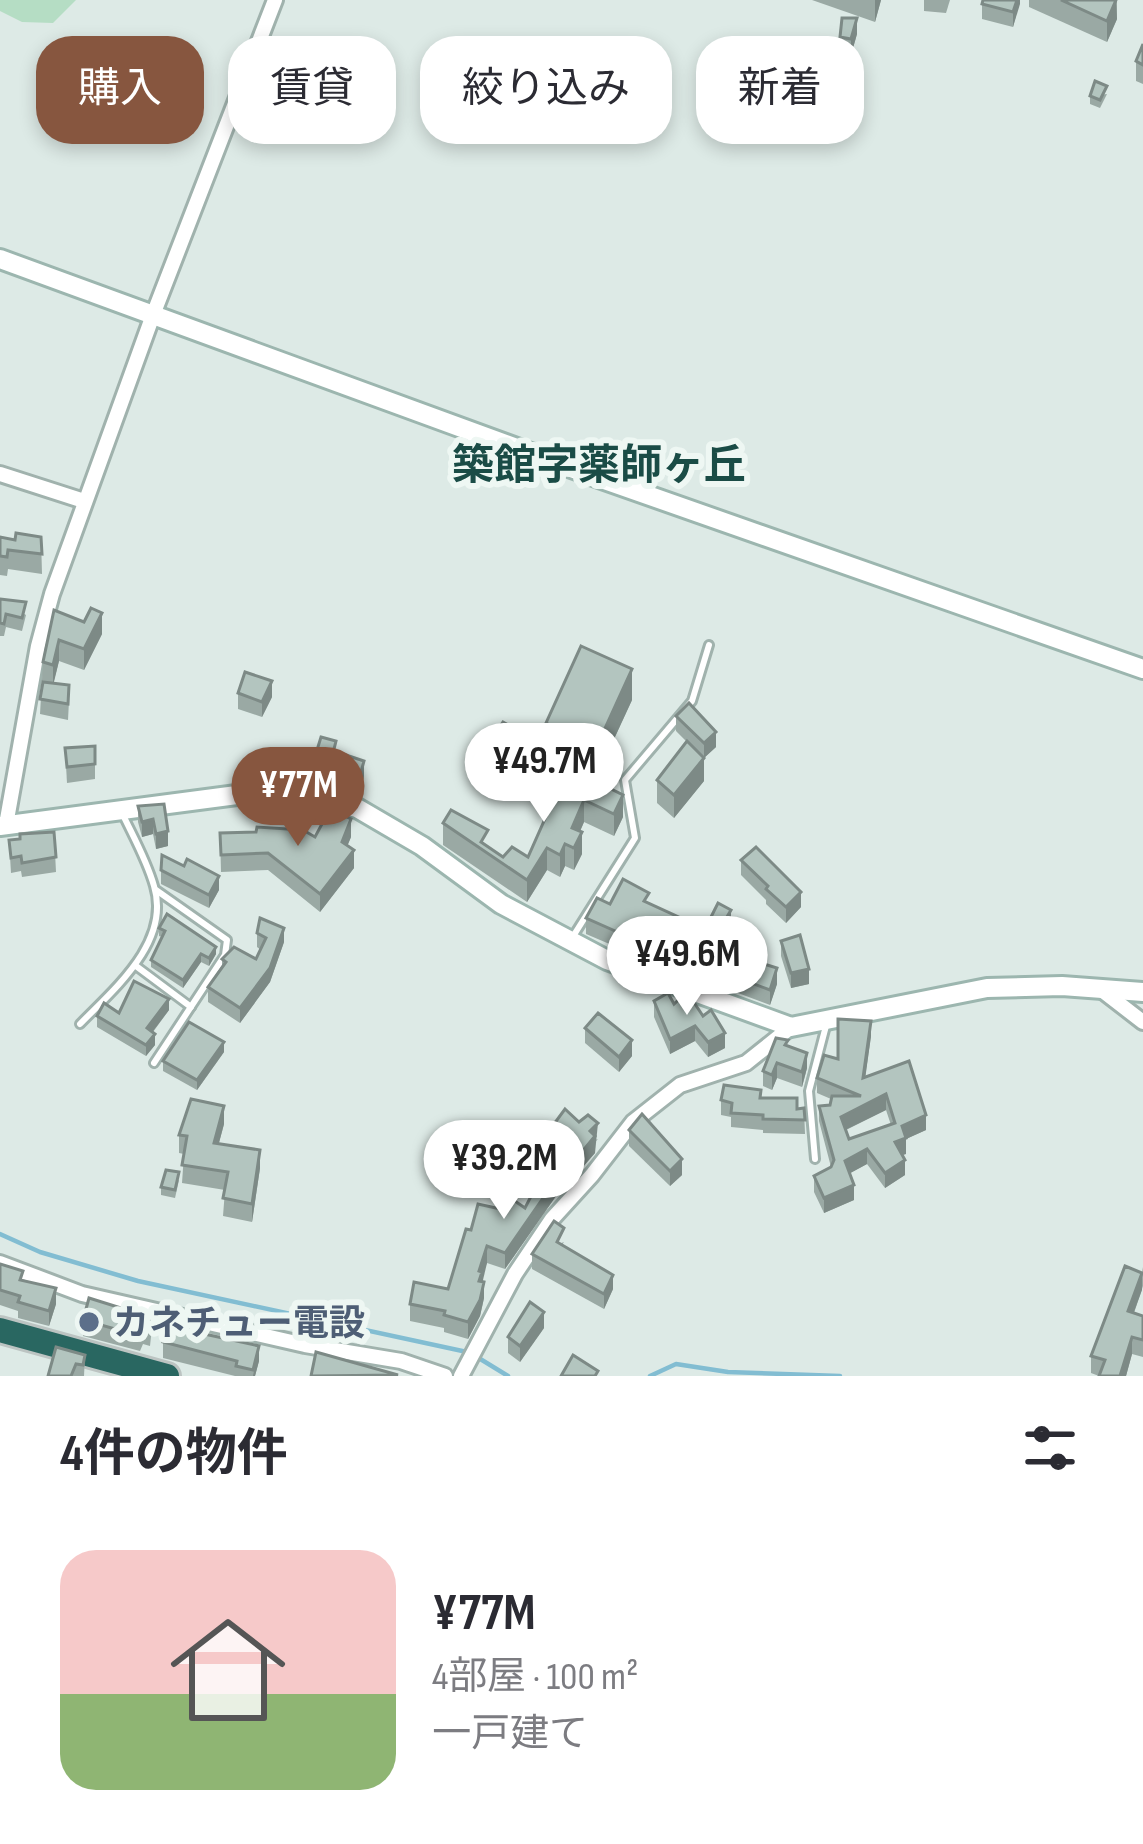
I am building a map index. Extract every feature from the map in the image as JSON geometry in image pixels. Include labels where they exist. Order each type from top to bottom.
[{"type":"highway","points":[[0,1330],[166,1376]]},
{"type":"street","points":[[275,0],[84,501],[38,646],[3,826],[252,793],[305,796],[357,808],[422,846],[501,904],[607,960],[791,1027]]},
{"type":"street","points":[[0,259],[596,477],[1143,669]]},
{"type":"street","points":[[0,474],[84,501]]},
{"type":"street","points":[[467,1371],[515,1274],[552,1219],[633,1122],[680,1085],[746,1063],[791,1027],[987,988],[1143,992]]},
{"type":"street","points":[[1099,988],[1143,1022]]},
{"type":"street","points":[[0,1263],[82,1294],[305,1346],[401,1360],[445,1376]]},
{"type":"lane","points":[[571,941],[635,838],[625,781],[692,701],[709,645]]},
{"type":"lane","points":[[121,810],[156,889],[226,940],[225,955],[154,1063]]},
{"type":"lane","points":[[80,1024],[136,965],[150,938],[156,889]]},
{"type":"lane","points":[[136,965],[191,1007]]},
{"type":"lane","points":[[815,1159],[809,1091],[827,1020]]},
{"type":"green space","points":[[0,0],[76,0],[53,23],[22,22],[0,11]]},
{"type":"building","points":[[983,0],[1017,0],[1013,12],[982,4]]},
{"type":"building","points":[[1061,0],[1116,0],[1107,21]]},
{"type":"building","points":[[842,18],[857,18],[852,36],[840,36]]},
{"type":"building","points":[[1095,81],[1107,86],[1100,100],[1090,96]]},
{"type":"building","points":[[16,533],[41,537],[42,554],[8,550],[7,557],[0,556],[0,537],[15,540]]},
{"type":"building","points":[[0,599],[26,602],[22,618],[6,614],[4,624],[0,623]]},
{"type":"building","points":[[91,608],[102,613],[84,649],[59,640],[53,665],[43,662],[54,610],[84,622]]},
{"type":"building","points":[[581,646],[632,669],[596,748],[546,723]]},
{"type":"building","points":[[245,672],[272,681],[262,702],[238,693]]},
{"type":"building","points":[[43,682],[69,685],[68,704],[40,699]]},
{"type":"building","points":[[689,703],[716,732],[704,743],[676,716]]},
{"type":"building","points":[[503,722],[515,729],[510,739],[497,731]]},
{"type":"building","points":[[321,737],[336,741],[333,753],[317,750]]},
{"type":"building","points":[[687,741],[704,758],[674,795],[657,780]]},
{"type":"building","points":[[95,746],[95,764],[67,767],[65,748]]},
{"type":"building","points":[[334,751],[364,761],[359,779],[329,772]]},
{"type":"building","points":[[564,776],[598,791],[601,784],[623,795],[614,814],[584,800],[572,828],[582,832],[574,848],[565,844],[560,855],[547,848],[527,880],[443,823],[451,810],[488,830],[481,842],[503,857],[512,847],[528,857]]},
{"type":"building","points":[[164,804],[168,831],[156,834],[153,819],[142,822],[138,806]]},
{"type":"building","points":[[330,809],[351,819],[342,842],[354,850],[320,894],[268,853],[221,855],[220,833],[256,832],[257,827],[303,830],[315,837]]},
{"type":"building","points":[[54,832],[56,857],[22,863],[21,856],[11,858],[9,840],[20,839],[20,834]]},
{"type":"building","points":[[756,847],[801,892],[786,907],[741,860]]},
{"type":"building","points":[[162,855],[184,866],[187,859],[219,876],[209,895],[161,870]]},
{"type":"building","points":[[623,879],[649,893],[644,901],[705,929],[718,903],[731,910],[717,934],[736,944],[732,954],[777,968],[770,990],[730,975],[732,967],[661,934],[656,942],[643,934],[640,942],[586,918],[597,898],[610,904]]},
{"type":"building","points":[[167,914],[216,947],[209,958],[201,954],[183,980],[151,960],[165,931],[159,928]]},
{"type":"building","points":[[260,918],[284,928],[270,968],[240,1008],[208,987],[234,947],[256,959],[266,938],[257,933]]},
{"type":"building","points":[[800,935],[809,969],[791,973],[781,941]]},
{"type":"building","points":[[134,981],[169,999],[147,1028],[155,1034],[146,1045],[97,1016],[104,1003],[119,1013]]},
{"type":"building","points":[[687,992],[703,1016],[711,1010],[725,1033],[708,1042],[695,1026],[670,1039],[654,1001],[668,993],[674,1004]]},
{"type":"building","points":[[598,1013],[632,1040],[619,1057],[585,1028]]},
{"type":"building","points":[[838,1019],[871,1021],[863,1078],[909,1061],[926,1115],[902,1126],[906,1138],[895,1142],[905,1160],[885,1173],[867,1149],[845,1161],[854,1185],[824,1198],[814,1176],[834,1160],[819,1106],[830,1105],[832,1096],[861,1096],[817,1078],[824,1055],[838,1059]],"holes":[[[886,1094],[895,1123],[849,1139],[841,1117]]]},
{"type":"building","points":[[189,1022],[224,1042],[197,1080],[163,1061]]},
{"type":"building","points":[[776,1038],[807,1053],[802,1072],[777,1063],[772,1075],[763,1071]]},
{"type":"building","points":[[724,1085],[761,1090],[760,1098],[797,1098],[797,1109],[804,1108],[805,1120],[731,1113],[732,1103],[721,1100]]},
{"type":"building","points":[[191,1099],[224,1106],[214,1143],[260,1150],[252,1204],[223,1198],[228,1172],[182,1165],[187,1136],[179,1135]]},
{"type":"building","points":[[565,1109],[579,1122],[588,1115],[598,1123],[590,1131],[595,1136],[581,1153],[577,1149],[505,1253],[487,1246],[479,1271],[479,1281],[484,1282],[480,1300],[468,1322],[444,1315],[445,1311],[410,1304],[414,1282],[448,1289],[478,1204],[505,1210],[512,1199],[525,1208],[542,1175],[526,1162]]},
{"type":"building","points":[[642,1114],[682,1159],[670,1171],[629,1130]]},
{"type":"building","points":[[166,1170],[179,1172],[175,1190],[161,1187]]},
{"type":"building","points":[[554,1221],[564,1228],[557,1242],[613,1275],[604,1294],[532,1254]]},
{"type":"building","points":[[0,1264],[23,1271],[20,1280],[56,1288],[49,1311],[18,1302],[20,1296],[0,1290]]},
{"type":"building","points":[[1125,1266],[1142,1273],[1128,1311],[1143,1316],[1143,1340],[1132,1337],[1120,1376],[1099,1376],[1105,1360],[1091,1356]]},
{"type":"building","points":[[89,1298],[153,1318],[150,1331],[143,1329],[140,1336],[83,1320]]},
{"type":"building","points":[[530,1302],[544,1312],[520,1346],[508,1337]]},
{"type":"building","points":[[185,1313],[204,1318],[200,1333],[259,1346],[253,1370],[236,1366],[237,1361],[163,1342],[167,1327],[181,1331]]},
{"type":"building","points":[[56,1347],[85,1355],[83,1365],[76,1364],[71,1376],[48,1376]]},
{"type":"building","points":[[316,1352],[398,1375],[311,1376]]},
{"type":"building","points":[[573,1355],[598,1371],[595,1376],[561,1376]]},
{"type":"waterway","points":[[0,1234],[40,1252],[138,1281],[467,1352]]},
{"type":"waterway","points":[[477,1357],[508,1376]]},
{"type":"waterway","points":[[650,1376],[676,1364],[728,1372],[840,1376]]},
{"type":"place","name":"カネチュー電設","points":[[89,1322]]},
{"type":"district","name":"築館字薬師ヶ丘","points":[[599,464]]}]
